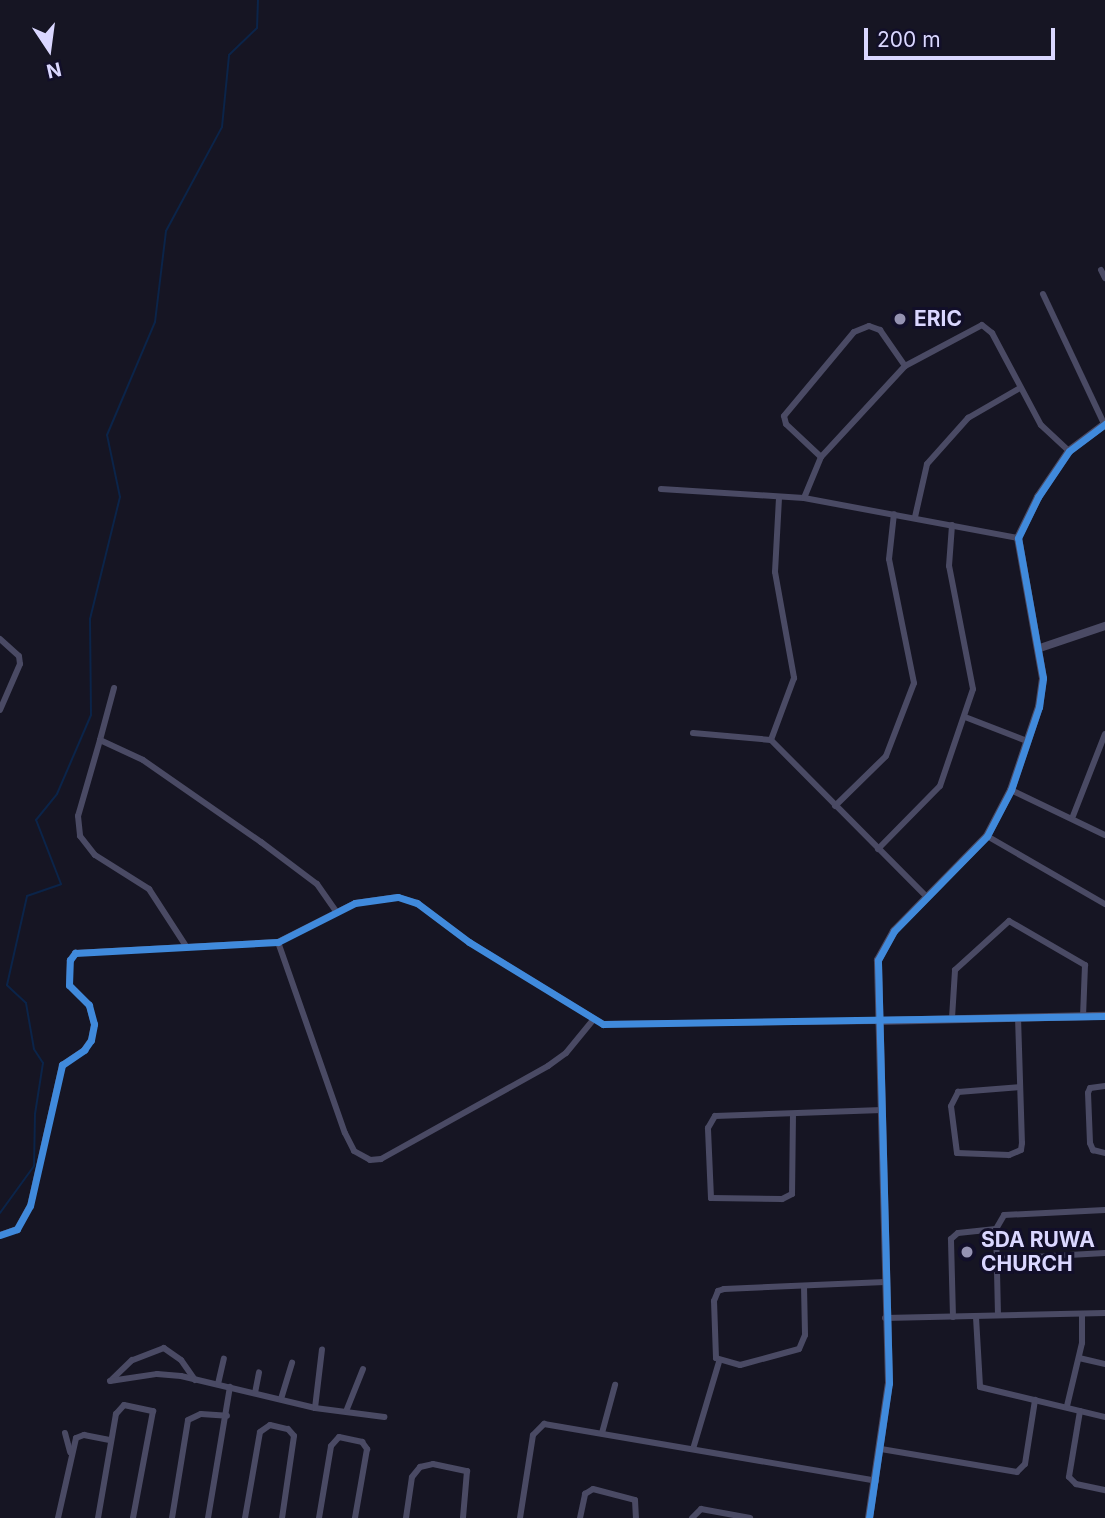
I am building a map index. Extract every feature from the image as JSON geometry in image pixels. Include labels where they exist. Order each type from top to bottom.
[{"type":"street","points":[[1101,270],[1105,278]]},
{"type":"street","points":[[869,1518],[888,1400],[877,968],[882,946],[987,836],[1011,790],[1042,692],[1040,649],[1018,538],[1038,497],[1069,452],[1105,425],[1043,294]]},
{"type":"street","points":[[804,498],[821,457],[905,366],[982,325],[992,333],[1041,425],[1069,452]]},
{"type":"street","points":[[821,457],[786,424],[784,416],[854,332],[869,326],[880,330],[905,366]]},
{"type":"street","points":[[915,517],[927,464],[968,418],[1020,388]]},
{"type":"street","points":[[661,489],[804,498],[1018,538]]},
{"type":"street","points":[[771,740],[794,678],[775,572],[779,498]]},
{"type":"street","points":[[835,806],[886,756],[914,682],[889,559],[894,514]]},
{"type":"street","points":[[878,849],[940,786],[965,718],[974,681],[949,566],[952,525]]},
{"type":"street","points":[[1040,649],[1105,626]]},
{"type":"street","points":[[0,639],[19,656],[20,664],[0,710]]},
{"type":"street","points":[[114,688],[78,816],[80,836],[96,855],[149,889],[186,946]]},
{"type":"street","points":[[965,718],[1027,741]]},
{"type":"street","points":[[694,733],[771,740],[927,897]]},
{"type":"street","points":[[1073,816],[1105,734]]},
{"type":"street","points":[[100,740],[142,760],[261,842],[317,884],[337,914]]},
{"type":"street","points":[[1011,790],[1073,816],[1105,835]]},
{"type":"street","points":[[987,836],[1105,904]]},
{"type":"street","points":[[0,1235],[17,1229],[30,1206],[62,1065],[84,1050],[91,1040],[94,1024],[89,1005],[69,985],[70,960],[75,953],[278,943],[374,898],[417,903],[593,1020],[614,1026],[1105,1016]]},
{"type":"street","points":[[952,1018],[955,970],[1009,921],[1085,965],[1083,1016]]},
{"type":"street","points":[[278,943],[345,1133],[354,1151],[370,1160],[381,1159],[548,1066],[566,1053],[593,1020]]},
{"type":"street","points":[[1018,1017],[1020,1087],[1021,1150],[1009,1155],[957,1153],[951,1106],[958,1093],[1020,1087]]},
{"type":"street","points":[[1105,1086],[1090,1088],[1088,1093],[1090,1143],[1093,1150],[1105,1153]]},
{"type":"street","points":[[793,1114],[792,1194],[782,1199],[711,1198],[711,1119],[793,1114],[881,1110]]},
{"type":"street","points":[[998,1315],[996,1229],[1004,1215],[1013,1212],[1105,1210]]},
{"type":"street","points":[[953,1317],[951,1239],[958,1233],[996,1229]]},
{"type":"street","points":[[996,1259],[1105,1253]]},
{"type":"street","points":[[692,1449],[719,1362],[714,1353],[714,1301],[718,1291],[885,1282]]},
{"type":"street","points":[[719,1362],[740,1365],[799,1349],[805,1335],[804,1286]]},
{"type":"street","points":[[885,1318],[1105,1313]]},
{"type":"street","points":[[1067,1406],[1079,1358],[1082,1314]]},
{"type":"street","points":[[976,1317],[980,1387],[1105,1417]]},
{"type":"street","points":[[195,1380],[181,1360],[164,1348],[132,1360],[110,1381],[157,1374],[218,1384],[315,1408],[347,1409],[384,1417]]},
{"type":"street","points":[[315,1408],[322,1349]]},
{"type":"street","points":[[1079,1358],[1105,1364]]},
{"type":"street","points":[[218,1384],[224,1359]]},
{"type":"street","points":[[281,1399],[292,1363]]},
{"type":"street","points":[[347,1409],[363,1369]]},
{"type":"street","points":[[255,1393],[259,1372]]},
{"type":"street","points":[[602,1433],[615,1385]]},
{"type":"street","points":[[208,1518],[230,1387]]},
{"type":"street","points":[[881,1449],[1017,1472],[1025,1464],[1035,1400]]},
{"type":"street","points":[[98,1518],[110,1440],[120,1407],[153,1411],[133,1518]]},
{"type":"street","points":[[1080,1411],[1069,1477],[1076,1485],[1105,1490]]},
{"type":"street","points":[[172,1518],[188,1420],[201,1414],[227,1416]]},
{"type":"street","points":[[520,1518],[536,1429],[550,1424],[876,1481]]},
{"type":"street","points":[[245,1518],[260,1432],[270,1425],[288,1429],[294,1436],[282,1517],[293,1518]]},
{"type":"street","points":[[65,1433],[70,1454]]},
{"type":"street","points":[[58,1518],[70,1454],[79,1436],[110,1440]]},
{"type":"street","points":[[319,1518],[331,1446],[339,1437],[362,1442],[367,1449],[355,1518]]},
{"type":"street","points":[[406,1518],[415,1472],[433,1464],[467,1471],[463,1518]]},
{"type":"street","points":[[580,1518],[585,1494],[593,1489],[635,1500],[636,1518]]},
{"type":"street","points":[[692,1518],[701,1509],[748,1518]]},
{"type":"waterway","points":[[0,1213],[34,1166],[35,1114],[43,1063],[34,1049],[26,1003],[7,985],[27,896],[61,884],[36,820],[57,794],[91,715],[90,619],[120,497],[107,435],[155,322],[166,231],[222,127],[229,55],[257,28],[258,0]]},
{"type":"cycle path","points":[[869,1518],[889,1383],[878,960],[894,931],[987,836],[1011,790],[1039,707],[1043,678],[1018,538],[1038,497],[1069,451],[1105,424]]},
{"type":"cycle path","points":[[0,1235],[17,1229],[30,1206],[62,1065],[84,1050],[91,1040],[94,1024],[89,1005],[69,985],[70,960],[75,953],[278,942],[355,903],[398,897],[417,903],[469,942],[603,1024],[1105,1016]]},
{"type":"place","name":"ERIC","points":[[900,319]]},
{"type":"place","name":"SDA RUWA CHURCH","points":[[967,1252]]}]
